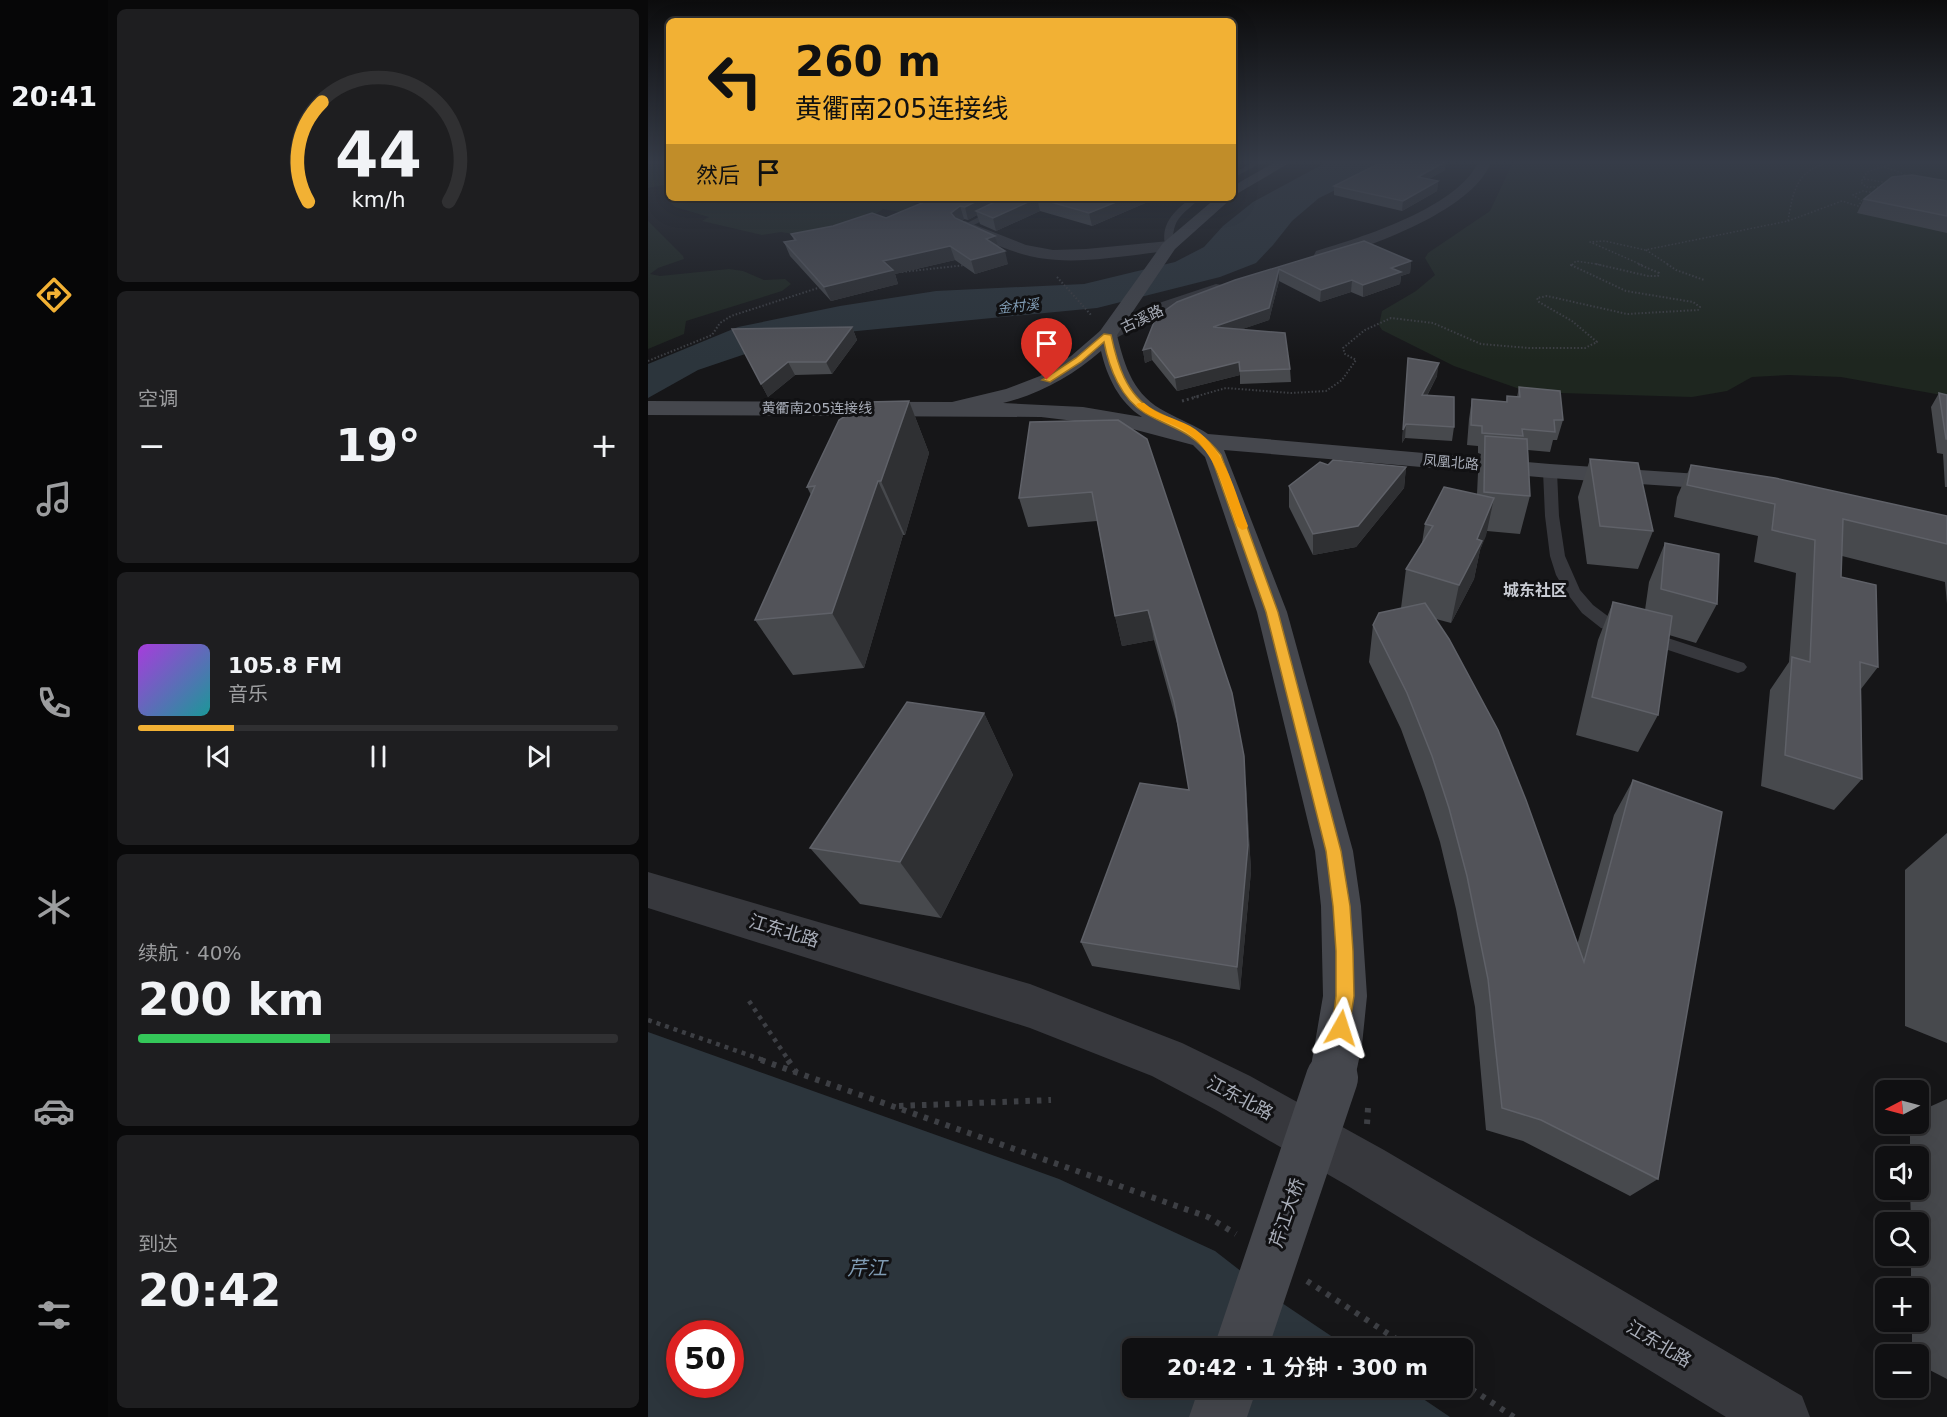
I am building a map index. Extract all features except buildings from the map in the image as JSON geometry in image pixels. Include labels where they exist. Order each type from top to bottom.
[{"type":"main road","name":"黄衢南205连接线","points":[[648,408],[952,409],[1004,397],[1047,380],[1078,360],[1107,335],[1169,246],[1190,228]]},
{"type":"main road","name":"古溪路","points":[[1107,335],[1113,366],[1131,396],[1147,411],[1187,428],[1204,441],[1216,455],[1272,612],[1334,851],[1341,906],[1345,996],[1332,1078]]},
{"type":"main road","name":"凤凰北路","points":[[952,409],[1041,410],[1083,414],[1126,420],[1204,441],[1550,471],[1752,485]]},
{"type":"main road","name":"芹江大桥","points":[[1244,1338],[1332,1078]]},
{"type":"main road","points":[[1218,1417],[1225,1398]]},
{"type":"street","points":[[970,228],[1025,250],[1042,254],[1065,255],[1169,246]]},
{"type":"street","points":[[1309,260],[1397,228]]},
{"type":"street","name":"古溪路","points":[[1107,335],[1154,311],[1234,282]]},
{"type":"street","name":"江东北路","points":[[648,890],[1030,1006],[1166,1059],[1233,1093],[1366,1168],[1781,1417]]},
{"type":"lane","points":[[1168,228],[1169,246]]},
{"type":"lane","points":[[1550,471],[1555,552],[1562,572],[1590,613],[1607,624],[1738,667]]},
{"type":"path","points":[[1645,250],[1753,228]]},
{"type":"path","points":[[1147,411],[1226,388],[1291,393],[1326,391],[1342,380],[1356,360],[1345,354],[1343,348],[1365,330],[1391,318],[1433,322],[1481,344],[1529,348],[1584,348],[1593,346],[1597,342],[1572,321],[1539,302],[1537,298],[1547,296],[1627,314],[1698,310],[1700,307],[1693,302],[1615,287],[1571,265],[1576,261],[1584,261],[1648,276],[1658,276],[1659,273],[1590,242],[1603,241],[1645,250],[1676,270],[1704,280]]},
{"type":"path","points":[[1042,254],[1048,268],[1107,335]]},
{"type":"path","points":[[892,273],[973,264]]},
{"type":"path","points":[[648,361],[712,335],[720,323],[731,316],[823,287]]},
{"type":"path","points":[[749,1001],[797,1072]]},
{"type":"path","points":[[648,1020],[1208,1217],[1247,1242]]},
{"type":"path","points":[[895,1106],[1051,1100]]},
{"type":"path","points":[[1304,1279],[1395,1338]]},
{"type":"path","points":[[1473,1390],[1514,1417]]},
{"type":"shaded area","points":[[648,228],[655,228],[684,259],[658,268],[650,274],[660,276],[729,269],[743,271],[764,280],[785,279],[791,284],[782,291],[686,321],[684,334],[648,349]]},
{"type":"shaded area","points":[[733,228],[828,228],[794,234],[781,232],[762,235]]},
{"type":"shaded area","points":[[1465,228],[1947,228],[1947,396],[1841,377],[1789,375],[1752,377],[1727,391],[1692,397],[1528,392],[1454,366],[1382,330],[1379,325],[1382,311],[1416,291],[1435,275],[1425,258],[1428,253]]},
{"type":"water","name":"金村溪","points":[[1221,228],[1286,228],[1256,263],[1220,277],[1097,308],[826,334],[760,349],[698,370],[648,398],[648,364],[738,327],[840,306],[936,291],[1084,284],[1175,262],[1204,247]]},
{"type":"water","name":"芹江","points":[[648,1032],[1059,1179],[1215,1251],[1282,1303],[1334,1338],[1122,1338],[1122,1398],[1422,1398],[1450,1417],[648,1417]]},
{"type":"slow traffic","points":[[1141,405],[1147,411],[1187,428],[1204,441],[1216,455],[1242,526]]},
{"type":"district","name":"城东社区","points":[[1535,590]]},
{"type":"route","points":[[1047,380],[1078,360],[1107,335],[1113,366],[1131,396],[1147,411],[1187,428],[1204,441],[1216,455],[1272,612],[1334,851],[1344,951],[1345,996],[1341,1028]]}]
